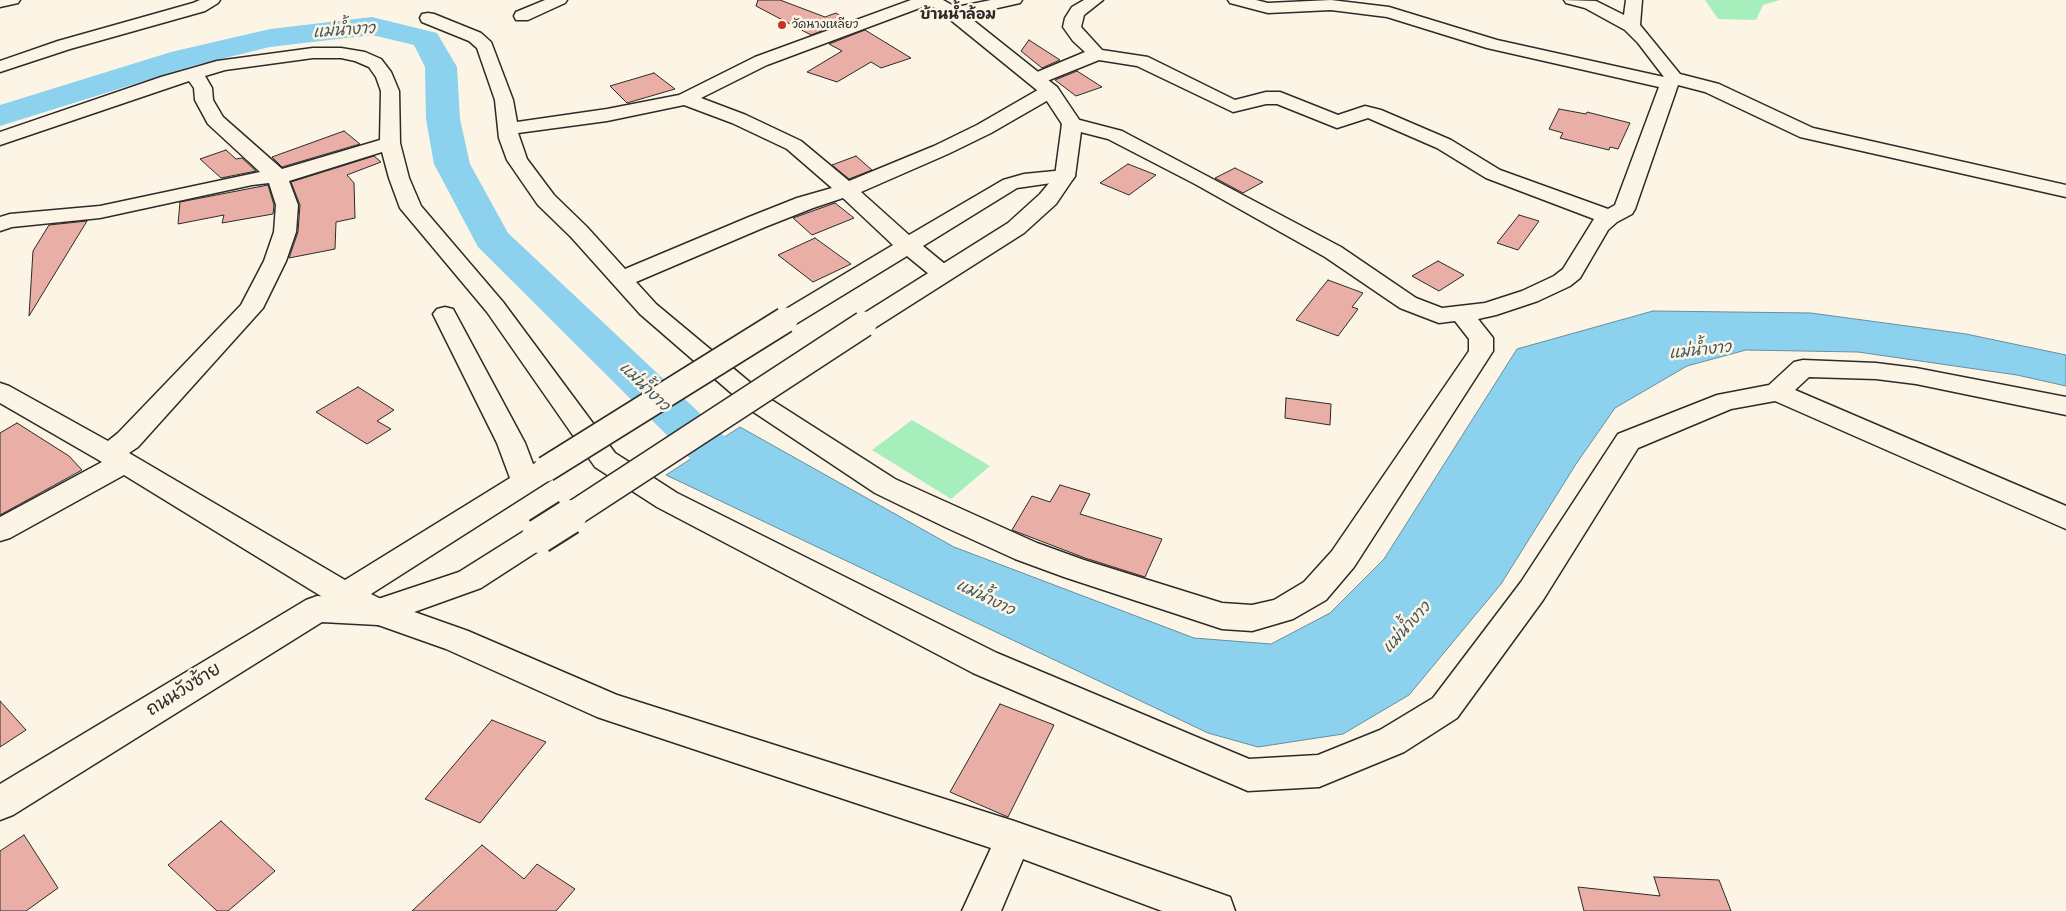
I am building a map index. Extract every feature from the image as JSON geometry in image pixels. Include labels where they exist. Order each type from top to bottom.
[{"type":"street","points":[[0,2],[12,0]]},
{"type":"street","points":[[0,67],[64,45],[198,7],[212,0]]},
{"type":"street","points":[[522,16],[559,0]]},
{"type":"street","points":[[508,129],[607,115],[685,99],[762,61],[852,26],[927,0]]},
{"type":"street","points":[[932,0],[953,13],[1043,85],[1072,124],[1115,135],[1202,180],[1333,252],[1408,303],[1439,316],[1488,310],[1530,296],[1572,273],[1599,226],[1609,217],[1624,209],[1672,81]]},
{"type":"street","points":[[953,13],[1014,0]]},
{"type":"street","points":[[1096,0],[1078,11],[1072,18],[1072,28],[1097,54],[1142,61],[1233,106],[1266,98],[1280,98],[1337,122],[1365,112],[1374,114],[1444,144],[1493,174],[1609,217]]},
{"type":"street","points":[[1236,0],[1268,8],[1331,4],[1389,12],[1493,44],[1712,88],[1807,133],[2066,191]]},
{"type":"street","points":[[1572,0],[1590,4],[1630,26],[1644,39],[1672,81]]},
{"type":"street","points":[[1630,26],[1634,0]]},
{"type":"street","points":[[428,18],[475,37],[485,46],[504,100],[508,129],[516,160],[546,200],[579,232],[648,309],[761,405],[885,486],[1043,557],[1213,614],[1252,618],[1282,610],[1316,590],[1343,559],[1481,351],[1482,338],[1462,314]]},
{"type":"street","points":[[0,139],[223,65],[314,53],[341,53],[358,56],[375,63],[385,76],[390,91],[390,143],[398,178],[412,208],[495,307],[605,460],[667,500],[985,663],[1248,775],[1319,771],[1392,741],[1445,708],[1532,591],[1628,441],[1726,401],[1777,392],[1803,368],[1876,371],[1916,376],[2066,406]]},
{"type":"street","points":[[620,280],[805,203],[847,190],[941,150],[984,129],[1043,85],[1097,54]]},
{"type":"street","points":[[0,530],[116,458],[128,440],[251,308],[275,261],[285,232],[287,205],[277,176],[215,120],[204,100],[203,88],[199,80],[192,74]]},
{"type":"street","points":[[685,99],[739,119],[794,144],[847,190],[885,227],[943,274]]},
{"type":"street","points":[[378,612],[470,580],[864,324],[1016,228],[1048,200],[1065,176],[1072,124]]},
{"type":"street","points":[[0,224],[10,221],[100,212],[252,179],[287,175],[390,143]]},
{"type":"street","points":[[345,595],[785,320],[1010,184],[1024,180],[1065,176]]},
{"type":"street","points":[[445,314],[511,443],[536,475]]},
{"type":"street","points":[[0,392],[116,458],[345,595],[378,612],[457,640],[609,707],[1014,838],[1216,911]]},
{"type":"street","points":[[1777,392],[2066,518]]},
{"type":"street","name":"ถนนวังซ้าย","points":[[0,803],[317,609],[378,612]]},
{"type":"street","points":[[981,911],[1014,838]]},
{"type":"green space","points":[[1705,0],[1780,0],[1763,5],[1756,20],[1718,19]]},
{"type":"green space","points":[[912,420],[990,466],[951,499],[872,450]]},
{"type":"water","points":[[1653,311],[1811,313],[1966,334],[2066,355],[2066,386],[2017,375],[1858,352],[1746,350],[1687,366],[1615,408],[1576,464],[1501,584],[1409,695],[1343,734],[1258,747],[1208,733],[666,475],[740,427],[954,547],[1194,638],[1271,644],[1330,613],[1384,559],[1517,349]]},
{"type":"building","points":[[758,0],[780,0],[825,17],[836,13],[849,21],[811,35],[756,6]]},
{"type":"building","points":[[865,30],[911,58],[881,68],[871,62],[837,82],[807,72],[842,51],[829,44]]},
{"type":"building","points":[[1029,40],[1060,60],[1042,68],[1021,51]]},
{"type":"building","points":[[1077,71],[1102,87],[1076,96],[1055,80]]},
{"type":"building","points":[[654,73],[675,89],[627,103],[610,86]]},
{"type":"building","points":[[1559,109],[1586,114],[1587,112],[1630,123],[1618,149],[1610,147],[1609,150],[1560,138],[1563,133],[1549,129]]},
{"type":"building","points":[[344,131],[360,144],[282,167],[272,157]]},
{"type":"building","points":[[226,150],[236,159],[242,158],[256,171],[221,178],[200,159]]},
{"type":"building","points":[[374,156],[381,162],[347,175],[354,183],[355,218],[336,222],[335,249],[289,258],[298,232],[300,205],[291,182]]},
{"type":"building","points":[[856,156],[872,170],[849,179],[832,165]]},
{"type":"building","points":[[1128,164],[1156,175],[1129,195],[1100,183]]},
{"type":"building","points":[[1235,168],[1263,182],[1243,193],[1215,178]]},
{"type":"building","points":[[268,185],[274,205],[273,214],[222,223],[224,215],[178,224],[180,202]]},
{"type":"building","points":[[835,203],[854,218],[812,235],[793,218]]},
{"type":"building","points":[[1519,215],[1539,221],[1518,250],[1497,243]]},
{"type":"building","points":[[87,221],[29,316],[33,251],[49,225]]},
{"type":"building","points":[[815,238],[851,264],[813,282],[778,255]]},
{"type":"building","points":[[1438,261],[1464,275],[1439,291],[1412,276]]},
{"type":"building","points":[[1328,280],[1363,293],[1352,307],[1358,309],[1338,336],[1296,320]]},
{"type":"building","points":[[358,387],[394,410],[377,421],[391,429],[367,444],[316,412]]},
{"type":"building","points":[[1286,398],[1331,404],[1330,425],[1285,418]]},
{"type":"building","points":[[17,423],[69,456],[82,470],[0,515],[0,433]]},
{"type":"building","points":[[1060,485],[1090,494],[1080,514],[1162,539],[1145,577],[1085,558],[1012,530],[1032,496],[1050,502]]},
{"type":"building","points":[[0,701],[26,730],[0,747]]},
{"type":"building","points":[[1000,704],[1054,725],[1008,817],[950,792]]},
{"type":"building","points":[[492,720],[546,742],[480,823],[425,799]]},
{"type":"building","points":[[221,821],[275,871],[228,911],[217,911],[168,865]]},
{"type":"building","points":[[24,835],[58,888],[26,911],[0,911],[0,851]]},
{"type":"building","points":[[482,845],[524,879],[537,864],[575,889],[556,911],[412,911]]},
{"type":"building","points":[[1654,877],[1719,880],[1731,911],[1584,911],[1578,887],[1660,896]]},
{"type":"waterway","name":"แม่น้ำงาว","points":[[0,116],[182,59],[270,38],[372,26],[426,39],[441,67],[443,119],[452,164],[492,239],[738,477],[760,488]]},
{"type":"place","name":"วัดนางเหลียว","points":[[782,25]]},
{"type":"district","name":"บ้านน้ำล้อม","points":[[958,15]]}]
